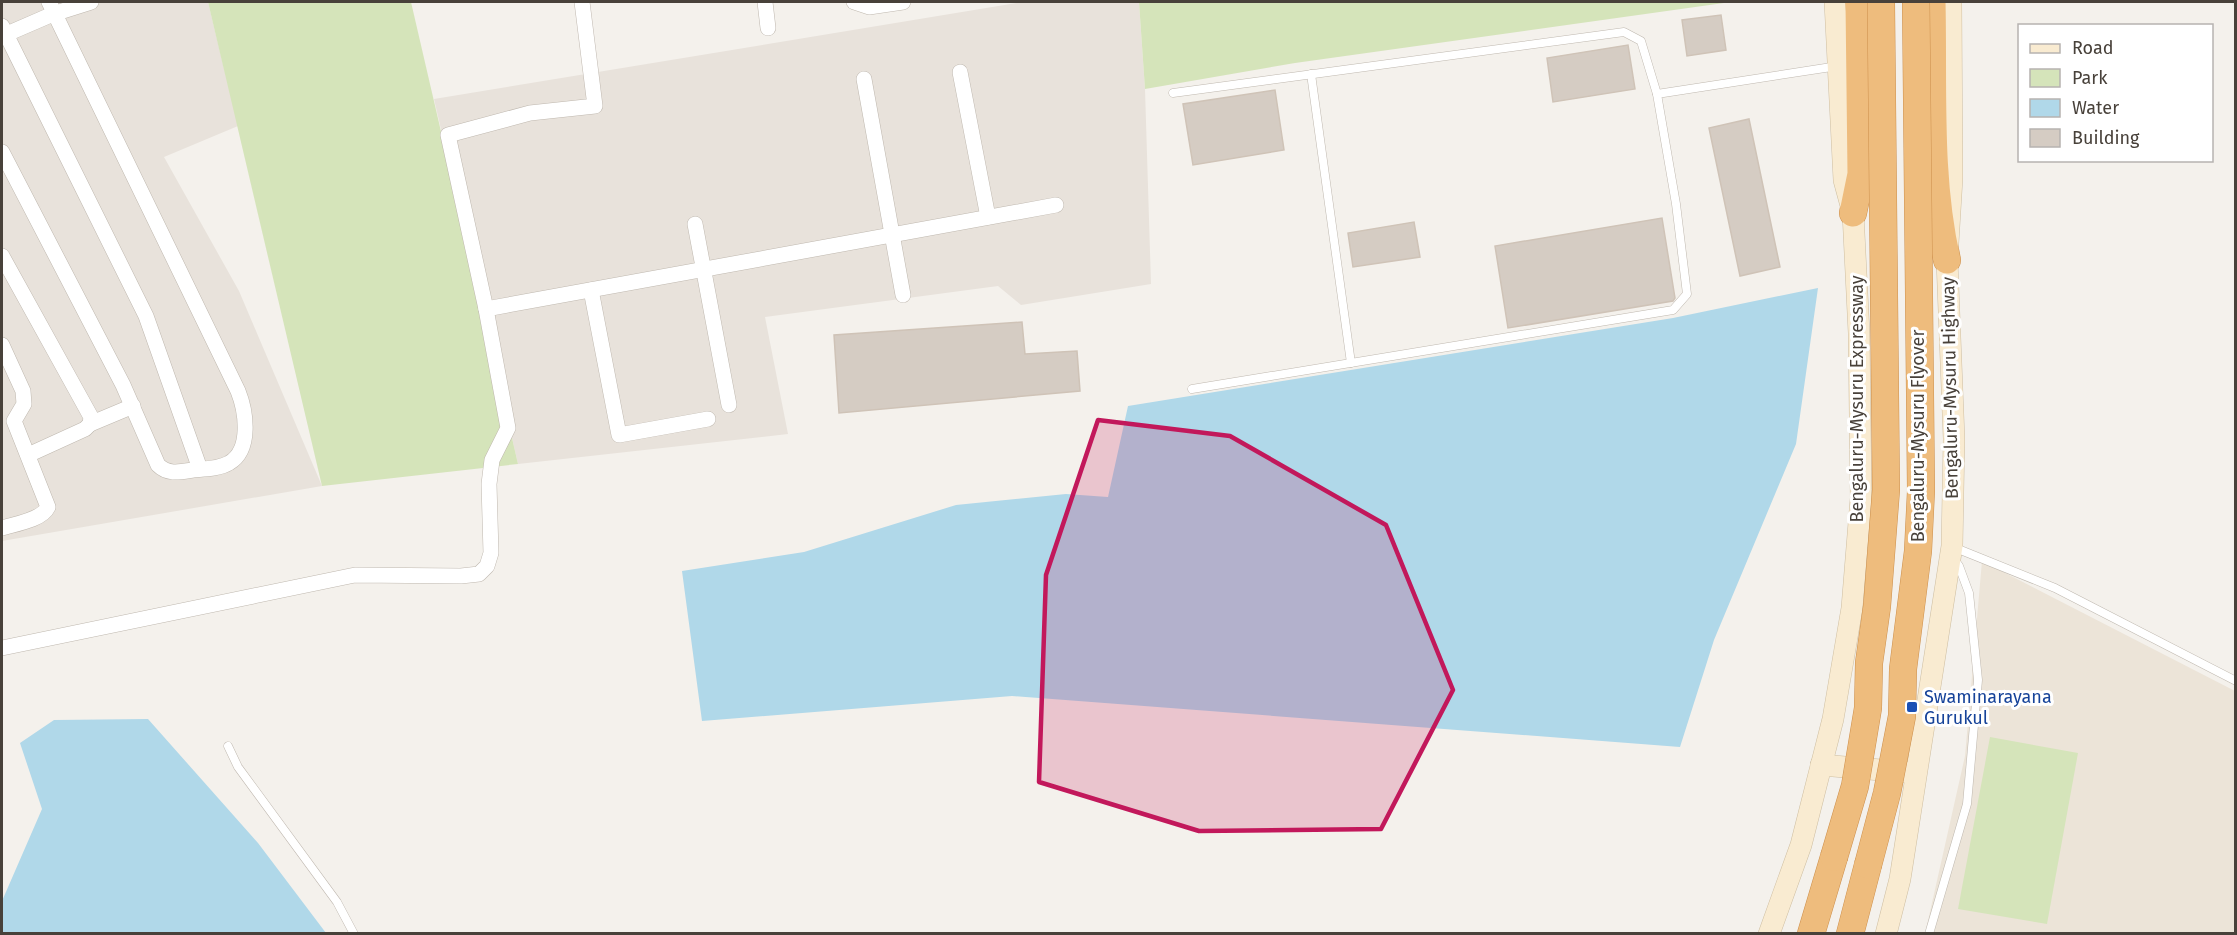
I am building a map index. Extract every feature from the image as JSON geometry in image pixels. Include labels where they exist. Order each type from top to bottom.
[{"type":"highway","name":"Bengaluru-Mysuru Expressway","points":[[1853,213],[1861,174],[1859,2]]},
{"type":"highway","name":"Bengaluru-Mysuru Flyover","points":[[1811,933],[1855,786],[1868,708],[1869,663],[1883,548],[1886,490],[1881,2]]},
{"type":"highway","name":"Bengaluru-Mysuru Flyover","points":[[1850,933],[1887,793],[1902,716],[1903,669],[1919,527],[1916,2]]},
{"type":"highway","name":"Bengaluru-Mysuru Highway","points":[[1932,2],[1936,176],[1939,225],[1947,260]]},
{"type":"street","points":[[91,2],[51,8],[3,32],[146,316],[200,469]]},
{"type":"street","points":[[2,648],[355,575],[461,576],[479,574],[487,566],[491,553],[489,483],[492,460],[508,428],[486,309],[448,135],[530,113],[595,106],[582,2]]},
{"type":"street","points":[[765,2],[768,28]]},
{"type":"street","points":[[854,2],[869,7],[903,2]]},
{"type":"street","name":"Bengaluru-Mysuru Expressway","points":[[1769,933],[1801,845],[1833,719],[1852,608],[1861,498],[1859,333],[1853,213],[1844,180],[1835,2]]},
{"type":"street","points":[[1947,260],[1952,178],[1951,2]]},
{"type":"street","points":[[2,152],[133,406],[158,465],[163,470],[174,473],[227,465],[241,452],[244,413],[242,401],[51,8]]},
{"type":"street","points":[[960,72],[988,217]]},
{"type":"street","points":[[864,79],[903,295]]},
{"type":"street","points":[[486,309],[1056,205]]},
{"type":"street","points":[[695,224],[729,405]]},
{"type":"street","points":[[2,256],[89,409],[90,424]]},
{"type":"street","name":"Bengaluru-Mysuru Highway","points":[[1918,773],[1951,551],[1954,439],[1947,260]]},
{"type":"street","points":[[591,290],[619,435],[708,419]]},
{"type":"street","points":[[2,345],[23,391],[24,404],[14,421],[48,507],[46,513],[2,528]]},
{"type":"street","points":[[28,455],[90,424],[133,406]]},
{"type":"street","points":[[1821,765],[1918,773],[1900,879],[1886,933]]},
{"type":"lane","points":[[1173,93],[1624,32],[1641,41],[1657,94],[1676,204],[1687,294],[1673,310],[1192,388]]},
{"type":"lane","points":[[1657,94],[1839,66]]},
{"type":"lane","points":[[1311,74],[1351,363]]},
{"type":"lane","points":[[1951,551],[2055,588],[2235,681]]},
{"type":"lane","points":[[1929,933],[1967,804],[1978,680],[1969,593],[1951,551]]},
{"type":"lane","points":[[228,746],[238,767],[337,902],[354,933]]},
{"type":"highlighted area","points":[[1098,420],[1230,436],[1386,525],[1453,690],[1381,829],[1199,831],[1039,782],[1046,575]]},
{"type":"shaded area","points":[[2,2],[208,2],[238,126],[164,157],[239,291],[322,486],[2,541]]},
{"type":"shaded area","points":[[1023,2],[1139,2],[1145,89],[1151,284],[1021,305],[998,286],[765,317],[788,434],[518,464],[434,99]]},
{"type":"shaded area","points":[[1982,561],[2235,691],[2235,933],[1925,934],[1965,756]]},
{"type":"green space","points":[[208,2],[411,2],[518,464],[322,486]]},
{"type":"green space","points":[[1139,2],[1731,2],[1295,63],[1145,89]]},
{"type":"green space","points":[[1990,737],[2078,753],[2047,924],[1958,909]]},
{"type":"water","points":[[1818,288],[1796,444],[1714,640],[1680,747],[1012,696],[702,721],[682,571],[804,552],[956,505],[1066,494],[1108,497],[1128,406],[1673,318]]},
{"type":"water","points":[[148,719],[258,843],[326,933],[2,933],[2,901],[42,809],[20,743],[54,720]]},
{"type":"building","points":[[1721,15],[1726,50],[1687,56],[1682,20]]},
{"type":"building","points":[[1628,45],[1635,89],[1553,102],[1547,58]]},
{"type":"building","points":[[1275,90],[1284,150],[1193,165],[1183,104]]},
{"type":"building","points":[[1749,119],[1780,267],[1740,276],[1709,128]]},
{"type":"building","points":[[1662,218],[1675,298],[1673,301],[1508,328],[1495,246]]},
{"type":"building","points":[[1414,222],[1420,257],[1353,267],[1348,233]]},
{"type":"building","points":[[1022,322],[1025,354],[1077,351],[1080,391],[839,413],[834,335]]},
{"type":"place","name":"Swaminarayana Gurukul","points":[[1912,707]]}]
